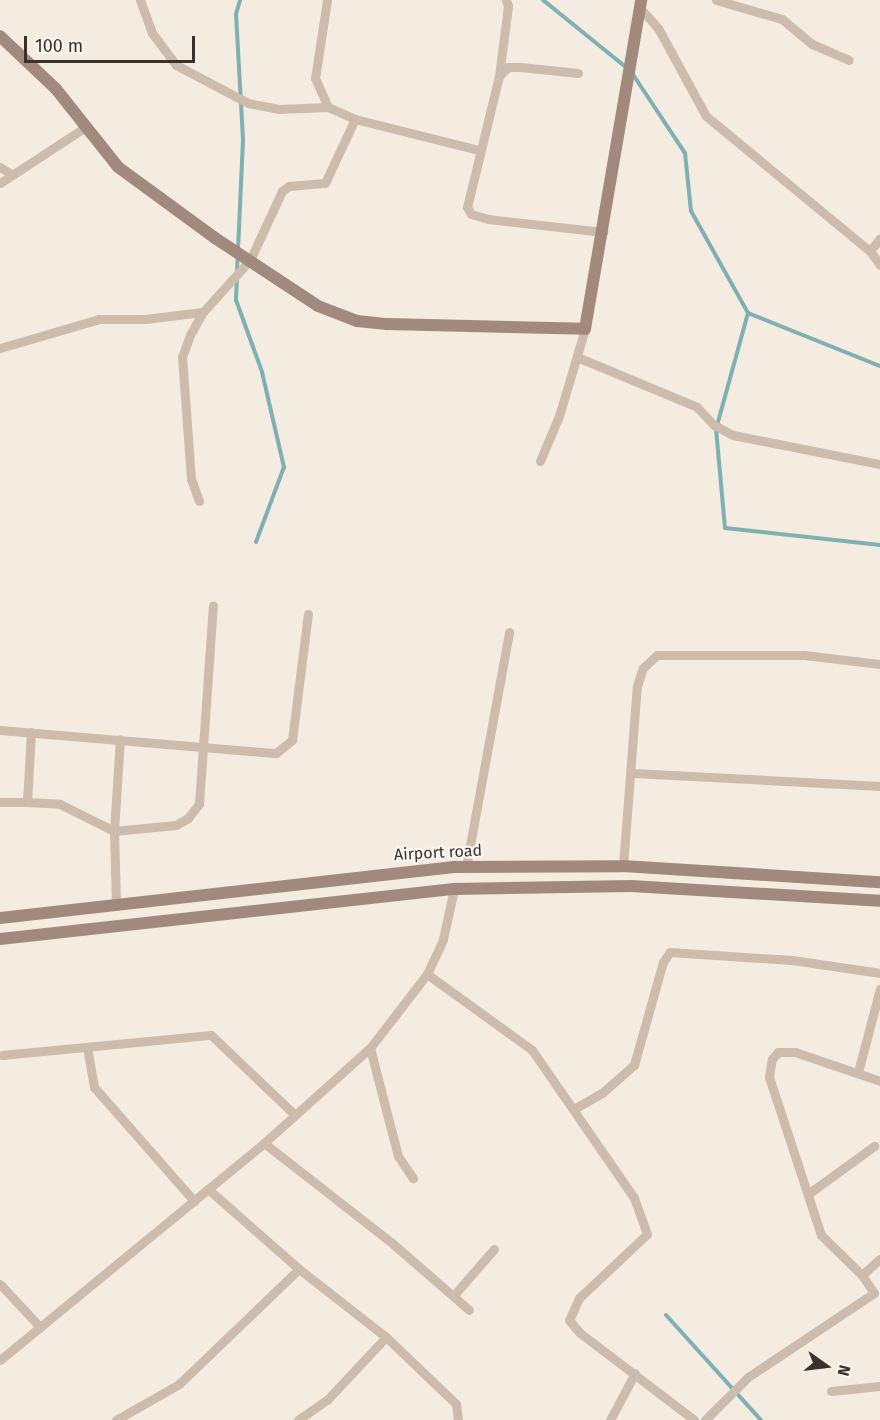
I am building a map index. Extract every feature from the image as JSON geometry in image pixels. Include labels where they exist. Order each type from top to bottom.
[{"type":"main road","points":[[0,36],[56,89],[118,167],[318,306],[357,321],[585,328],[640,4]]},
{"type":"main road","name":"Airport road","points":[[0,918],[240,893],[402,871],[466,867],[623,866],[880,882]]},
{"type":"main road","points":[[0,939],[454,889],[631,886],[880,901]]},
{"type":"main road","points":[[240,893],[241,912]]},
{"type":"street","points":[[140,0],[152,33],[176,65],[248,103],[278,109],[328,106],[355,119],[478,150]]},
{"type":"street","points":[[327,0],[315,78],[328,106]]},
{"type":"street","points":[[506,0],[508,6],[499,76],[478,150],[467,207],[471,214],[603,232]]},
{"type":"street","points":[[716,0],[782,19],[812,44],[849,60]]},
{"type":"street","points":[[640,4],[658,28],[706,116],[870,251],[880,266]]},
{"type":"street","points":[[499,76],[508,68],[520,67],[578,73]]},
{"type":"street","points":[[199,501],[190,479],[182,357],[203,312],[249,260],[282,191],[325,183],[355,119]]},
{"type":"street","points":[[0,183],[87,126]]},
{"type":"street","points":[[0,167],[13,175]]},
{"type":"street","points":[[870,251],[880,237]]},
{"type":"street","points":[[0,348],[99,319],[146,319],[203,312]]},
{"type":"street","points":[[540,461],[560,416],[585,328]]},
{"type":"street","points":[[577,357],[697,407],[714,425],[733,435],[880,464]]},
{"type":"street","points":[[0,802],[60,804],[114,831],[176,825],[188,818],[199,804],[213,605]]},
{"type":"street","points":[[0,730],[276,753],[292,740],[308,614]]},
{"type":"street","points":[[466,867],[509,632]]},
{"type":"street","points":[[623,866],[633,773],[637,686],[643,668],[657,655],[804,655],[880,664]]},
{"type":"street","points":[[27,802],[31,732]]},
{"type":"street","points":[[116,905],[114,831],[120,739]]},
{"type":"street","points":[[633,773],[880,786]]},
{"type":"street","points":[[0,1360],[264,1143],[370,1048],[427,974],[443,939],[454,889]]},
{"type":"street","points":[[574,1109],[602,1093],[634,1065],[663,962],[670,952],[759,957],[880,973]]},
{"type":"street","points":[[427,974],[532,1050],[634,1198],[647,1234],[579,1298],[568,1320],[580,1334],[635,1373],[694,1420]]},
{"type":"street","points":[[858,1072],[880,989]]},
{"type":"street","points":[[2,1055],[211,1035],[295,1115]]},
{"type":"street","points":[[87,1047],[94,1088],[194,1201]]},
{"type":"street","points":[[370,1048],[398,1156],[413,1178]]},
{"type":"street","points":[[705,1420],[748,1377],[874,1293],[862,1275],[820,1235],[769,1077],[772,1059],[778,1053],[795,1052],[880,1080]]},
{"type":"street","points":[[264,1143],[454,1294],[469,1310]]},
{"type":"street","points":[[808,1194],[874,1146]]},
{"type":"street","points":[[208,1189],[299,1269],[386,1337],[456,1404],[458,1420]]},
{"type":"street","points":[[454,1294],[494,1249]]},
{"type":"street","points":[[862,1275],[880,1259]]},
{"type":"street","points":[[116,1420],[179,1384],[299,1269]]},
{"type":"street","points":[[0,1284],[40,1327]]},
{"type":"street","points":[[298,1420],[327,1400],[386,1337]]},
{"type":"street","points":[[610,1420],[635,1373]]},
{"type":"street","points":[[831,1391],[880,1386]]},
{"type":"waterway","points":[[237,272],[243,139],[236,14],[240,0]]},
{"type":"waterway","points":[[543,0],[627,68]]},
{"type":"waterway","points":[[632,73],[685,153],[691,211],[748,313],[716,429],[725,528],[880,545]]},
{"type":"waterway","points":[[237,279],[236,300],[262,372],[284,467],[256,542]]},
{"type":"waterway","points":[[748,313],[880,366]]},
{"type":"waterway","points":[[666,1315],[761,1420]]}]
